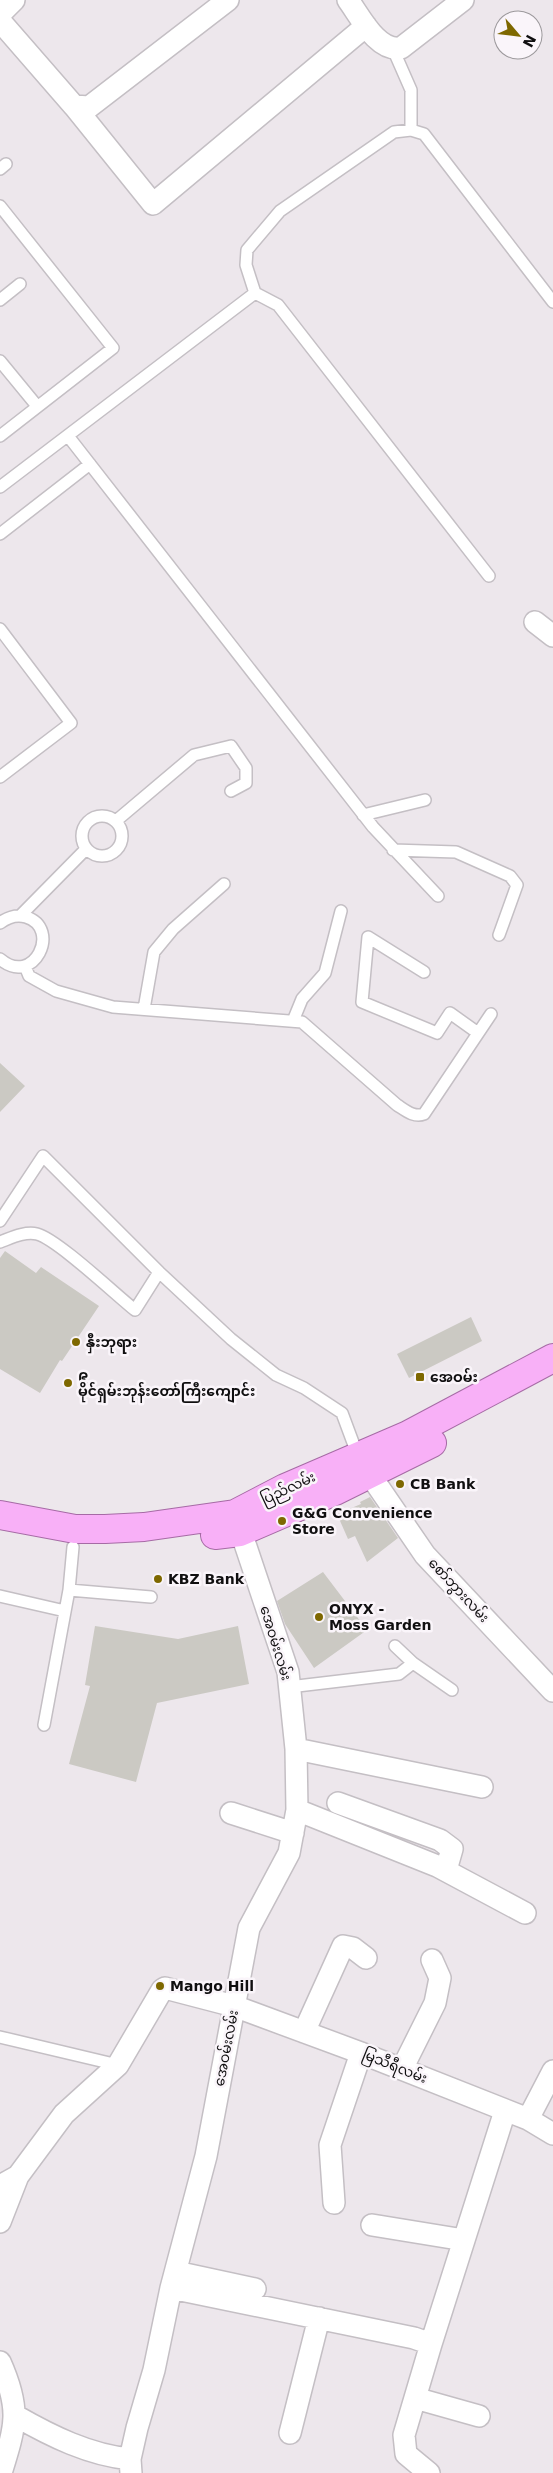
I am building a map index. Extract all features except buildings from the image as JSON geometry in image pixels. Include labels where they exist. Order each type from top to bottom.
[{"type":"highway","name":"ပြည်လမ်း","points":[[363,1465],[408,1435],[553,1358]]},
{"type":"highway","name":"ပြည်လမ်း","points":[[0,1534],[74,1548],[146,1546],[238,1523],[285,1488],[363,1465],[416,1452],[553,1379]]},
{"type":"highway","name":"ပြည်လမ်း","points":[[0,1515],[75,1529],[238,1523]]},
{"type":"street","points":[[0,14],[14,0]]},
{"type":"street","points":[[74,106],[89,107],[228,0]]},
{"type":"street","points":[[348,0],[366,26],[385,46],[393,49],[401,48],[463,0]]},
{"type":"street","points":[[0,22],[74,106],[153,204],[366,26]]},
{"type":"street","points":[[535,622],[553,636]]},
{"type":"street","name":"စော်ဘွားလမ်း","points":[[363,1465],[425,1555],[553,1691]]},
{"type":"street","name":"အေဝမ်းလမ်း","points":[[130,2466],[174,2280],[206,2156],[249,1928],[288,1853],[297,1810],[296,1749],[288,1672],[238,1523]]},
{"type":"street","points":[[296,1749],[482,1787]]},
{"type":"street","points":[[338,1803],[440,1840],[452,1849],[446,1870]]},
{"type":"street","points":[[297,1810],[365,1835],[446,1870],[525,1913]]},
{"type":"street","points":[[231,1813],[293,1833]]},
{"type":"street","points":[[304,2032],[343,1946],[353,1948],[366,1958]]},
{"type":"street","points":[[402,2069],[435,2003],[440,1978],[432,1960]]},
{"type":"street","name":"မြသီရီလမ်း","points":[[118,2066],[163,1988],[234,2006],[361,2053],[528,2120],[553,2134]]},
{"type":"street","points":[[334,2203],[330,2145],[361,2053]]},
{"type":"street","points":[[0,2222],[9,2181],[64,2114],[118,2066]]},
{"type":"street","points":[[528,2120],[553,2071]]},
{"type":"street","points":[[429,2473],[406,2454],[404,2435],[505,2111]]},
{"type":"street","points":[[372,2225],[464,2240]]},
{"type":"street","points":[[174,2280],[255,2289]]},
{"type":"street","points":[[174,2280],[319,2318],[414,2338],[431,2344]]},
{"type":"street","points":[[290,2433],[319,2318]]},
{"type":"street","points":[[0,2362],[11,2386],[16,2416],[1,2473]]},
{"type":"street","points":[[415,2398],[479,2416]]},
{"type":"street","points":[[16,2416],[40,2430],[130,2466]]},
{"type":"lane","points":[[393,49],[411,90],[411,130]]},
{"type":"lane","points":[[489,576],[278,305],[255,293],[246,265],[247,250],[280,211],[394,132],[411,130],[424,134],[553,302]]},
{"type":"lane","points":[[0,206],[113,348],[0,436]]},
{"type":"lane","points":[[0,300],[20,284]]},
{"type":"lane","points":[[0,487],[255,293]]},
{"type":"lane","points":[[0,361],[37,406]]},
{"type":"lane","points":[[68,436],[363,815],[438,896]]},
{"type":"lane","points":[[0,534],[90,464]]},
{"type":"lane","points":[[0,629],[71,723],[0,778]]},
{"type":"lane","points":[[117,820],[194,755],[231,746],[246,768],[246,782],[231,791]]},
{"type":"lane","points":[[363,815],[425,800]]},
{"type":"lane","points":[[102,815],[117,820],[123,836],[116,851],[101,857],[86,849],[82,834],[88,820],[102,815]]},
{"type":"lane","points":[[20,916],[86,849]]},
{"type":"lane","points":[[394,850],[456,852],[510,876],[516,881],[517,885],[500,935]]},
{"type":"lane","points":[[144,1009],[154,952],[173,929],[224,884]]},
{"type":"lane","points":[[293,1021],[302,999],[325,973],[341,911]]},
{"type":"lane","points":[[0,922],[10,917],[30,918],[38,925],[42,934],[43,944],[40,954],[34,961],[25,966],[15,967],[2,962]]},
{"type":"lane","points":[[424,972],[368,937],[362,1002],[437,1033],[450,1013],[478,1033]]},
{"type":"lane","points":[[25,966],[29,976],[56,991],[113,1007],[302,1022],[397,1105],[412,1114],[420,1116],[424,1114],[491,1014]]},
{"type":"lane","points":[[0,1221],[43,1156],[159,1272],[231,1339],[276,1376],[304,1388],[342,1413],[363,1465]]},
{"type":"lane","points":[[0,1242],[18,1235],[37,1234],[61,1249],[135,1310],[159,1272]]},
{"type":"lane","points":[[44,1725],[69,1590],[74,1548]]},
{"type":"lane","points":[[69,1590],[151,1597]]},
{"type":"lane","points":[[0,1596],[65,1611]]},
{"type":"lane","points":[[395,1646],[412,1663],[452,1690]]},
{"type":"lane","points":[[289,1687],[398,1674],[412,1663]]},
{"type":"lane","points":[[0,2037],[118,2066]]},
{"type":"place","name":"နှီးဘုရား","points":[[76,1342]]},
{"type":"place","name":"အေဝမ်း","points":[[420,1377]]},
{"type":"place","name":"၉ မိုင်ရှမ်းဘုန်းတော်ကြီးကျောင်း","points":[[68,1383]]},
{"type":"place","name":"CB Bank","points":[[400,1484]]},
{"type":"place","name":"G&G Convenience Store","points":[[282,1521]]},
{"type":"place","name":"KBZ Bank","points":[[158,1579]]},
{"type":"place","name":"ONYX - Moss Garden","points":[[319,1617]]},
{"type":"place","name":"Mango Hill","points":[[160,1986]]}]
